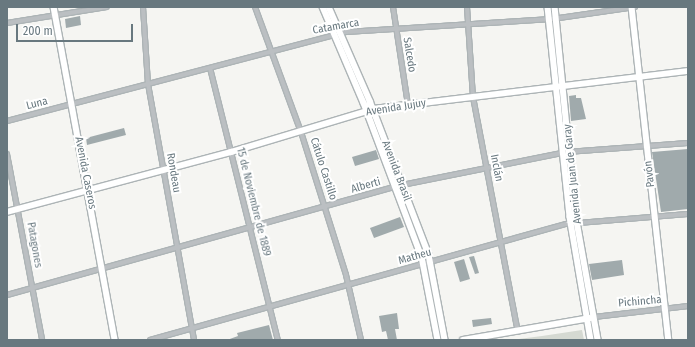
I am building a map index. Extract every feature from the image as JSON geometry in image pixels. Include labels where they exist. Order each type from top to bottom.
[{"type":"main road","name":"Avenida Caseros","points":[[54,7],[115,340]]},
{"type":"main road","name":"Avenida Brasil","points":[[323,7],[338,34],[374,109],[402,185],[430,262],[445,340]]},
{"type":"main road","name":"Avenida Brasil","points":[[329,7],[424,263],[438,340]]},
{"type":"main road","name":"Avenida Juan de Garay","points":[[548,7],[563,153],[590,340]]},
{"type":"main road","name":"Avenida Juan de Garay","points":[[555,7],[571,152],[574,222],[598,340]]},
{"type":"main road","name":"Pavón","points":[[632,7],[654,216],[670,340]]},
{"type":"main road","name":"Avenida Jujuy","points":[[7,212],[88,189],[163,171],[231,152],[374,109],[688,71]]},
{"type":"main road","points":[[463,340],[587,320],[594,317]]},
{"type":"street","points":[[7,24],[107,7]]},
{"type":"street","name":"Rondeau","points":[[143,7],[148,84],[194,340]]},
{"type":"street","name":"Cátulo Castillo","points":[[255,7],[269,51],[301,132],[325,207],[348,285],[361,340]]},
{"type":"street","name":"Salcedo","points":[[393,7],[408,105]]},
{"type":"street","name":"Inclán","points":[[467,7],[473,97],[518,332]]},
{"type":"street","name":"Catamarca","points":[[72,104],[338,34],[396,28],[549,19],[635,7]]},
{"type":"street","name":"15 de Noviembre de 1889","points":[[210,68],[278,340]]},
{"type":"street","name":"Luna","points":[[7,121],[72,104]]},
{"type":"street","name":"Alberti","points":[[7,295],[177,249],[402,185],[563,153],[647,144],[688,143]]},
{"type":"street","name":"Patagones","points":[[7,154],[42,340]]},
{"type":"street","name":"Matheu","points":[[150,340],[191,329],[269,304],[348,285],[501,241],[574,222],[688,214]]},
{"type":"street","name":"Pichincha","points":[[594,317],[688,306]]},
{"type":"shaded area","points":[[582,330],[584,340],[511,340],[542,336]]},
{"type":"building","points":[[80,16],[81,25],[66,28],[65,19]]},
{"type":"building","points":[[576,95],[576,98],[581,98],[586,119],[571,121],[569,96]]},
{"type":"building","points":[[124,128],[126,135],[87,145],[86,138]]},
{"type":"building","points":[[688,149],[688,209],[661,212],[652,152]]},
{"type":"building","points":[[376,150],[379,159],[355,166],[352,157]]},
{"type":"building","points":[[400,217],[404,227],[374,238],[370,228]]},
{"type":"building","points":[[474,256],[479,273],[475,274],[469,257]]},
{"type":"building","points":[[464,259],[470,279],[460,282],[454,262]]},
{"type":"building","points":[[622,260],[624,275],[592,280],[589,264]]},
{"type":"building","points":[[397,313],[399,329],[395,329],[397,340],[388,340],[386,331],[382,332],[379,316]]},
{"type":"building","points":[[491,318],[492,324],[473,327],[472,320]]},
{"type":"building","points":[[269,325],[273,340],[227,340],[238,336],[237,333]]}]
